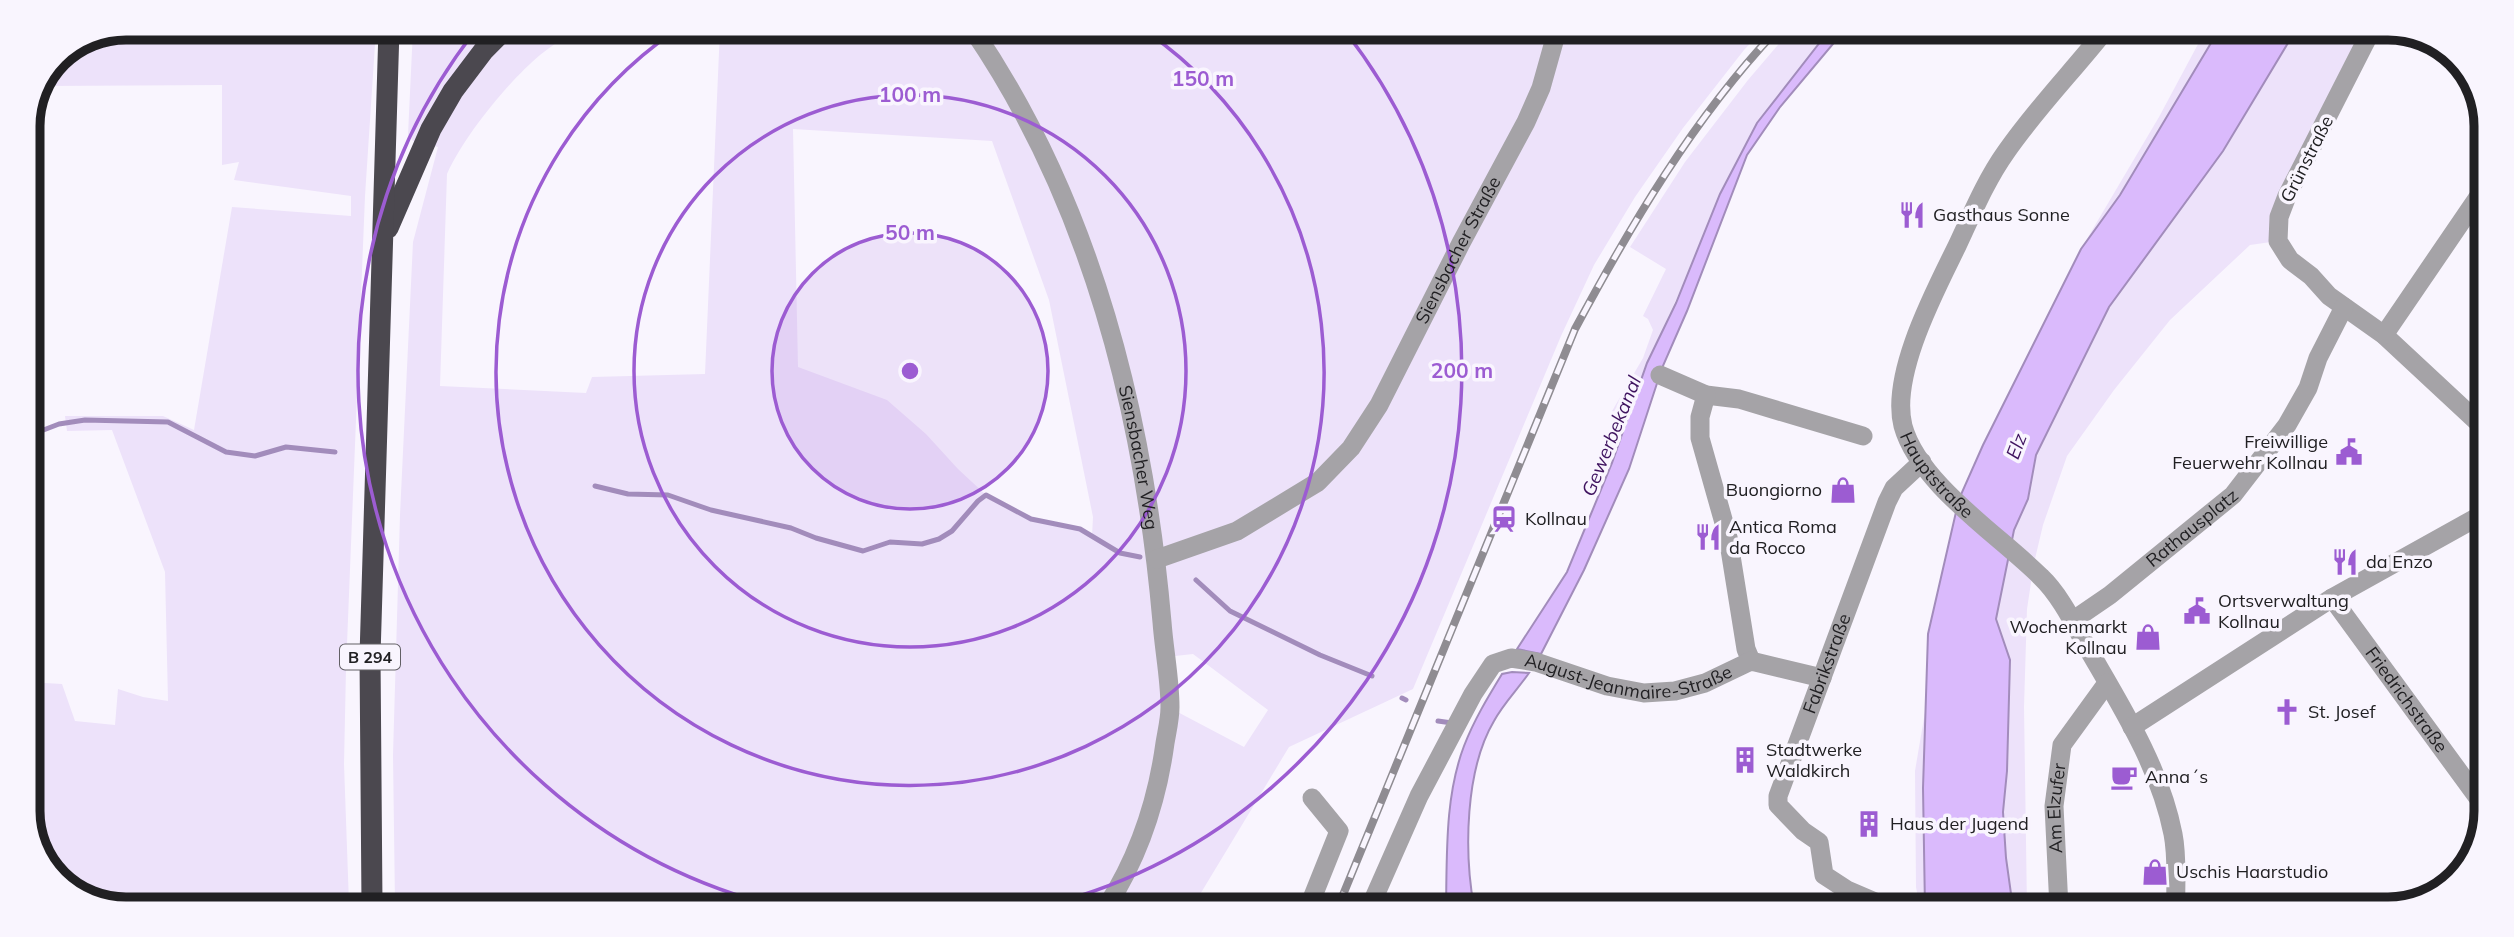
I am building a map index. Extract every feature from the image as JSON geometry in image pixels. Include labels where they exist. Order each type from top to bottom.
[{"type":"highway","name":"B 294","points":[[372,897],[370,656],[389,40]]},
{"type":"highway","points":[[383,239],[431,129],[453,91],[495,40]]},
{"type":"street","name":"Siensbacher Weg","points":[[980,40],[1054,177],[1094,272],[1122,372],[1157,559],[1170,708],[1161,772],[1147,824],[1135,859],[1112,897]]},
{"type":"street","name":"Siensbacher Straße","points":[[1157,559],[1237,531],[1318,482],[1351,448],[1378,405],[1526,122],[1541,88],[1556,40]]},
{"type":"street","name":"Hauptstraße","points":[[2097,40],[2005,153],[1974,209],[1925,313],[1905,372],[1901,402],[1903,424],[1912,447],[1922,462],[1955,499],[2043,579],[2072,621],[2132,727],[2161,788],[2173,836],[2176,897]]},
{"type":"street","name":"Grünstraße","points":[[2366,40],[2287,196],[2279,217],[2278,241],[2290,260],[2311,276],[2329,296],[2384,335],[2474,419]]},
{"type":"street","points":[[2384,335],[2474,203]]},
{"type":"street","name":"Rathausplatz","points":[[2072,621],[2110,595],[2233,495],[2287,425],[2308,388],[2318,358],[2344,307]]},
{"type":"street","points":[[1660,375],[1706,395],[1739,400],[1863,436]]},
{"type":"street","points":[[1706,395],[1700,417],[1700,438],[1728,537],[1746,649],[1751,661]]},
{"type":"street","name":"Fabrikstraße","points":[[1863,897],[1824,876],[1819,842],[1803,831],[1778,805],[1778,796],[1887,502],[1894,488],[1922,462]]},
{"type":"street","points":[[2132,727],[2332,598],[2474,519]]},
{"type":"street","name":"Friedrichstraße","points":[[2332,598],[2474,792]]},
{"type":"street","name":"August-Jeanmaire-Straße","points":[[1374,897],[1419,796],[1473,694],[1493,664],[1511,658],[1536,662],[1607,686],[1644,693],[1675,691],[1705,684],[1751,661],[1822,678]]},
{"type":"street","name":"Am Elzufer","points":[[2058,897],[2054,806],[2062,744],[2107,683]]},
{"type":"street","points":[[1312,798],[1339,831],[1313,897]]},
{"type":"shaded area","points":[[375,40],[365,196],[346,669],[344,764],[349,897],[126,897],[98,892],[78,882],[58,863],[47,844],[40,817],[40,683],[62,684],[75,721],[115,725],[118,689],[168,701],[165,572],[112,430],[67,431],[65,416],[163,416],[194,430],[232,207],[351,216],[351,196],[234,180],[239,162],[222,165],[222,85],[51,86],[65,65],[78,55],[109,42]]},
{"type":"shaded area","points":[[412,40],[561,40],[540,55],[501,94],[464,143],[447,174],[440,386],[586,393],[592,377],[705,374],[720,40],[1753,40],[1683,128],[1635,197],[1594,265],[1561,336],[1413,689],[1289,747],[1198,897],[1126,897],[1116,894],[1114,897],[395,897],[393,755],[400,515],[413,242],[438,147],[413,141],[408,135]],"holes":[[[793,129],[992,141],[1049,300],[1093,517],[1092,536],[1080,529],[1031,519],[986,495],[926,434],[887,400],[798,367]],[[1193,654],[1268,710],[1244,747],[1170,708],[1166,657]]]},
{"type":"shaded area","points":[[1782,40],[1822,40],[1757,123],[1647,363],[1628,420],[1608,418],[1643,358],[1653,330],[1648,319],[1643,316],[1666,269],[1630,247],[1685,162]]},
{"type":"shaded area","points":[[2200,40],[2213,40],[2120,195],[2081,249],[2159,117]]},
{"type":"shaded area","points":[[2290,40],[2366,40],[2287,196],[2278,241],[2250,245],[2170,320],[2114,390],[2067,456],[2043,525],[2027,609],[2024,707],[2027,897],[2011,897],[2003,812],[2007,771],[1996,619],[2014,530],[2028,499],[2036,455],[2109,307],[2223,151]]},
{"type":"shaded area","points":[[1926,706],[1923,788],[1925,897],[1918,897],[1916,887],[1915,771]]},
{"type":"water","points":[[1822,40],[1836,40],[1780,107],[1747,155],[1662,368],[1629,469],[1584,570],[1541,654],[1517,649],[1567,572],[1612,463],[1647,363],[1676,303],[1720,194],[1757,123]]},
{"type":"water","name":"Elz","points":[[2213,40],[2290,40],[2223,151],[2109,307],[2036,455],[2028,499],[2014,530],[1996,619],[2010,660],[2007,771],[2003,812],[2011,897],[1925,897],[1923,788],[1928,634],[1959,499],[1983,445],[2081,249],[2120,195]]},
{"type":"water","points":[[1529,673],[1494,721],[1477,763],[1468,837],[1473,897],[1446,897],[1448,825],[1458,765],[1468,736],[1502,674]]},
{"type":"waterway","points":[[40,431],[59,424],[85,420],[168,422],[226,452],[255,456],[286,447],[335,452]]},
{"type":"waterway","points":[[595,486],[628,494],[668,495],[711,510],[791,528],[863,551],[890,542],[922,544],[939,539],[952,531],[986,495],[1031,519],[1080,529],[1120,553],[1140,557]]},
{"type":"waterway","points":[[1196,580],[1230,611],[1320,655],[1372,676]]},
{"type":"waterway","points":[[1402,698],[1406,700]]},
{"type":"waterway","points":[[1438,721],[1452,723]]},
{"type":"railway","points":[[1342,897],[1575,329],[1665,174],[1717,100],[1768,40]]},
{"type":"place","name":"Gasthaus Sonne","points":[[1912,215]]},
{"type":"place","name":"Freiwillige Feuerwehr Kollnau","points":[[2349,452]]},
{"type":"place","name":"Buongiorno","points":[[1843,490]]},
{"type":"place","name":"Kollnau","points":[[1504,519]]},
{"type":"place","name":"Antica Roma da Rocco","points":[[1708,537]]},
{"type":"place","name":"da Enzo","points":[[2345,562]]},
{"type":"place","name":"Ortsverwaltung Kollnau","points":[[2197,611]]},
{"type":"place","name":"Wochenmarkt Kollnau","points":[[2148,637]]},
{"type":"place","name":"St. Josef","points":[[2287,712]]},
{"type":"place","name":"Stadtwerke Waldkirch","points":[[1745,760]]},
{"type":"place","name":"Anna´s","points":[[2124,777]]},
{"type":"place","name":"Haus der Jugend","points":[[1869,824]]},
{"type":"place","name":"Uschis Haarstudio","points":[[2155,872]]},
{"type":"water label","name":"Gewerbekanal","points":[[1611,436]]}]
